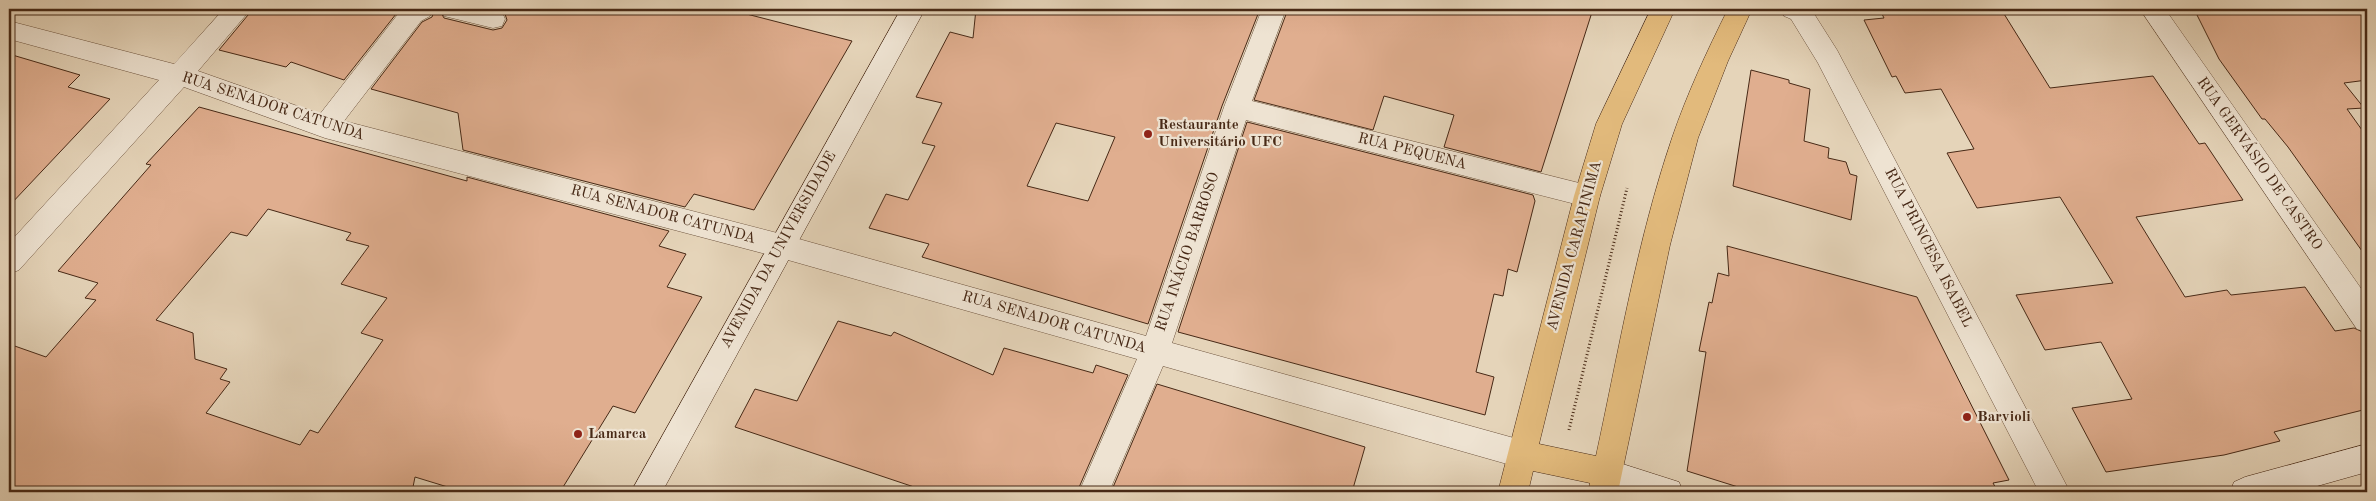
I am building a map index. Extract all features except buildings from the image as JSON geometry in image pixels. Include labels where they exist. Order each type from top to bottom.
[{"type":"main road","name":"AVENIDA CARAPINIMA","points":[[1514,492],[1521,454],[1587,196],[1609,124],[1663,9]]},
{"type":"main road","points":[[1521,454],[1605,483],[1656,245],[1685,138],[1715,61],[1740,9]]},
{"type":"street","points":[[9,262],[238,9]]},
{"type":"street","points":[[325,127],[412,14],[421,9]]},
{"type":"street","points":[[453,9],[493,19]]},
{"type":"street","name":"AVENIDA DA UNIVERSIDADE","points":[[646,492],[913,9]]},
{"type":"street","name":"RUA INÁCIO BARROSO","points":[[1094,492],[1155,351],[1237,108],[1274,9]]},
{"type":"street","name":"RUA PRINCESA ISABEL","points":[[1793,9],[1800,12],[1828,57],[2055,492]]},
{"type":"street","name":"RUA GERVÁSIO DE CASTRO","points":[[2152,9],[2367,320]]},
{"type":"street","name":"RUA SENADOR CATUNDA","points":[[9,30],[179,75],[325,127],[781,246],[1521,454]]},
{"type":"street","name":"RUA PEQUENA","points":[[1237,108],[1587,196]]},
{"type":"street","points":[[2245,492],[2367,458]]},
{"type":"street","points":[[1605,483],[1668,492]]},
{"type":"place","name":"Restaurante Universitário UFC","points":[[1148,134]]},
{"type":"place","name":"Barvioli","points":[[1967,417]]},
{"type":"place","name":"Lamarca","points":[[578,434]]}]
